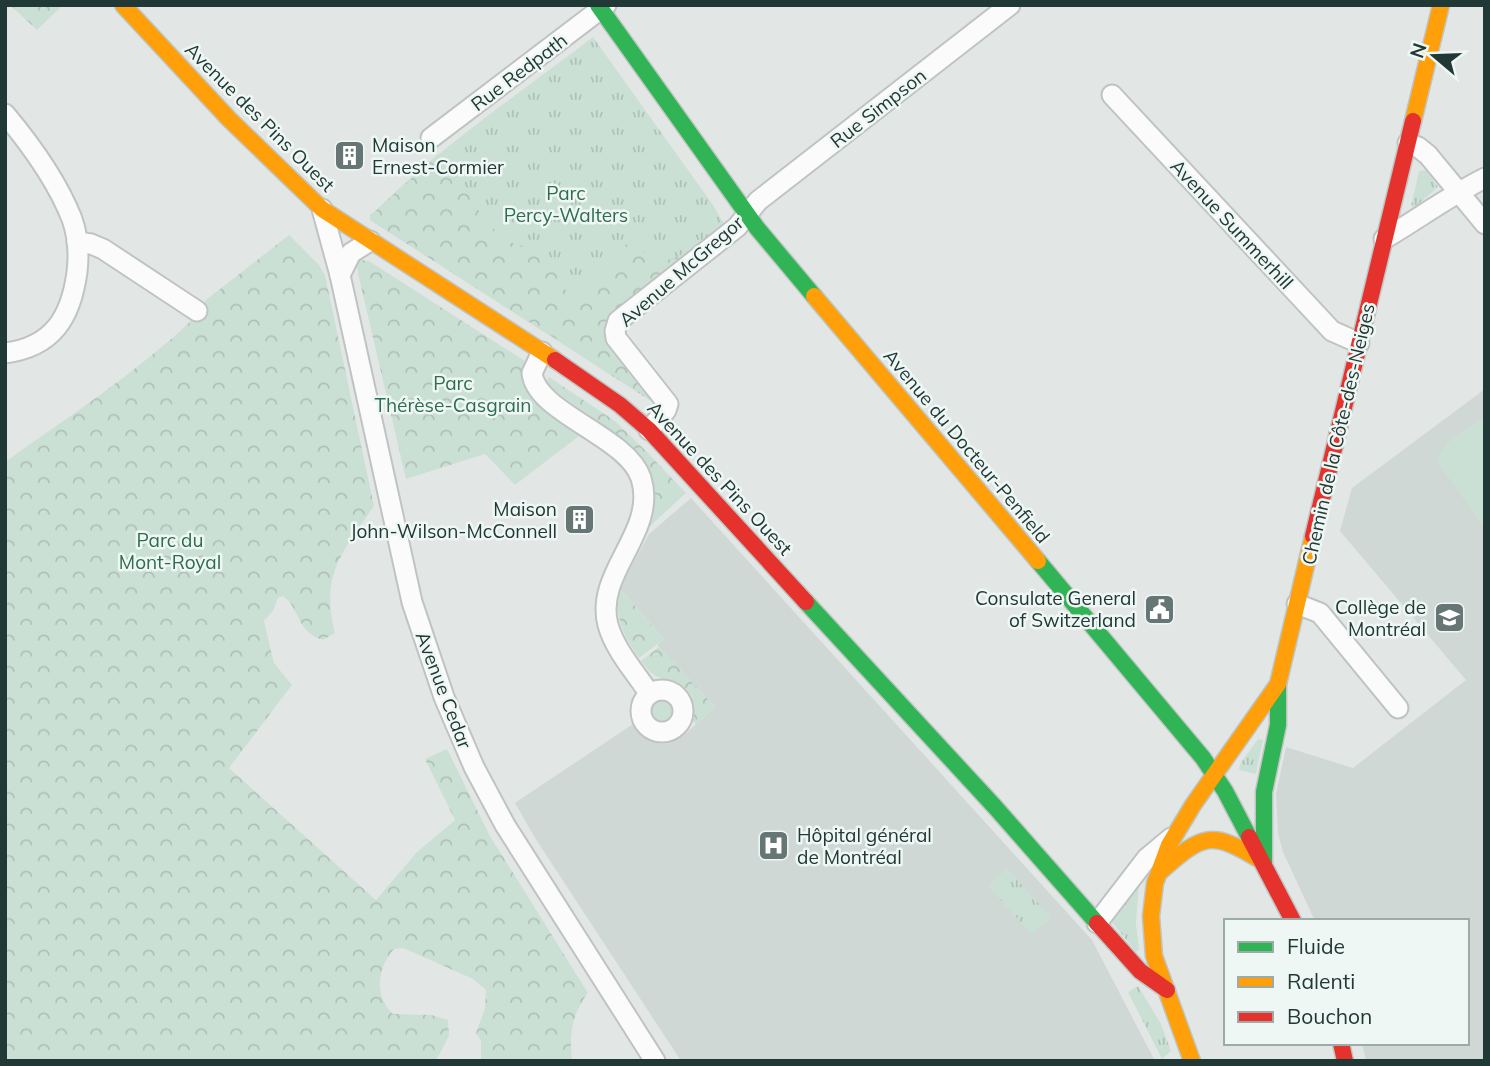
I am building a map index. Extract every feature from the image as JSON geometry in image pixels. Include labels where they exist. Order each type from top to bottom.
[{"type":"main road","name":"Avenue des Pins Ouest","points":[[123,5],[229,119],[322,209],[621,405],[649,430],[985,796],[1140,971],[1167,990]]},
{"type":"main road","name":"Chemin de la Côte-des-Neiges","points":[[1192,1061],[1156,964],[1152,937],[1152,905],[1157,874],[1174,835],[1278,684],[1441,5]]},
{"type":"main road","name":"Avenue du Docteur-Penfield","points":[[602,7],[757,228],[1181,731],[1214,774],[1292,919]]},
{"type":"main road","points":[[1264,863],[1264,792],[1278,724],[1278,684]]},
{"type":"main road","points":[[1157,874],[1188,848],[1211,838],[1231,842],[1264,863]]},
{"type":"street","name":"Rue Simpson","points":[[748,214],[758,201],[1010,5]]},
{"type":"street","name":"Rue Redpath","points":[[431,138],[602,7]]},
{"type":"street","name":"Avenue Summerhill","points":[[1112,95],[1330,329],[1359,343]]},
{"type":"street","points":[[5,114],[33,149],[57,189],[71,217],[78,260],[74,293],[63,320],[41,342],[22,351],[5,354]]},
{"type":"street","points":[[1408,143],[1428,155],[1485,224]]},
{"type":"street","points":[[1384,239],[1458,191],[1485,178]]},
{"type":"street","name":"Avenue Cedar","points":[[322,209],[340,275],[409,590],[425,646],[444,697],[474,767],[505,825],[655,1061]]},
{"type":"street","name":"Avenue McGregor","points":[[649,430],[668,404],[616,338],[616,324],[737,228],[748,214]]},
{"type":"street","points":[[340,275],[351,253],[370,241]]},
{"type":"street","points":[[77,242],[103,249],[197,311]]},
{"type":"street","points":[[542,352],[532,373],[538,389],[622,453],[634,465],[640,477],[643,498],[639,525],[610,584],[607,615],[614,640],[649,693]]},
{"type":"street","points":[[1297,604],[1322,615],[1398,708]]},
{"type":"street","name":"Chemin de la Côte-des-Neiges","points":[[1097,923],[1147,858],[1174,835]]},
{"type":"shaded area","name":"Collège de Montréal","points":[[1485,389],[1485,1061],[1366,1061],[1362,1045],[1469,1045],[1469,919],[1314,919],[1283,852],[1278,833],[1276,794],[1286,747],[1353,768],[1466,680],[1340,531],[1352,488]]},
{"type":"shaded area","name":"Hôpital général de Montréal","points":[[691,498],[1092,940],[1155,1061],[681,1061],[535,838],[515,803],[633,724],[648,739],[661,744],[669,743],[683,736],[715,707],[657,645],[664,639],[619,588],[649,534]]},
{"type":"green space","points":[[10,5],[63,5],[37,30]]},
{"type":"green space","name":"Parc Percy-Walters","points":[[593,37],[713,205],[725,226],[613,315],[651,401],[370,220],[370,216],[396,191],[450,145]]},
{"type":"green space","points":[[438,154],[458,176],[494,230],[512,243],[535,250],[545,257],[563,287],[578,299],[597,277],[616,261],[628,243],[652,256],[667,260],[683,254],[705,239],[707,241],[613,315],[653,401],[370,220],[370,216]]},
{"type":"green space","points":[[1426,170],[1438,187],[1415,207],[1411,206],[1419,171]]},
{"type":"green space","name":"Parc du Mont-Royal","points":[[289,235],[319,265],[325,275],[374,506],[337,564],[330,594],[335,633],[323,640],[314,636],[303,626],[293,607],[283,596],[278,598],[273,611],[264,621],[274,663],[292,685],[229,768],[376,900],[416,853],[455,820],[425,759],[447,749],[490,836],[588,993],[578,1009],[573,1025],[572,1061],[481,1061],[481,1041],[476,1033],[485,1008],[486,990],[473,979],[403,948],[394,949],[388,957],[381,973],[380,991],[393,1014],[431,1015],[448,1020],[449,1036],[436,1061],[5,1061],[5,462],[135,368],[182,329],[206,300]]},
{"type":"green space","name":"Parc Thérèse-Casgrain","points":[[360,260],[369,261],[525,361],[523,372],[533,393],[583,433],[515,485],[485,454],[406,479],[359,278],[357,265]]},
{"type":"green space","points":[[549,377],[615,421],[686,493],[648,528],[654,490],[642,461],[616,435],[557,392],[546,382]]},
{"type":"green space","points":[[1485,417],[1485,530],[1436,459],[1450,441]]},
{"type":"green space","points":[[619,588],[664,639],[639,658],[621,625]]},
{"type":"green space","points":[[659,647],[715,707],[696,724],[692,721],[693,698],[689,692],[653,674],[641,661]]},
{"type":"green space","points":[[663,697],[673,701],[677,711],[673,721],[663,725],[653,721],[649,711],[653,701]]},
{"type":"green space","points":[[1258,739],[1263,740],[1256,774],[1239,770],[1240,764]]},
{"type":"green space","points":[[1007,869],[1051,917],[1032,934],[988,886]]},
{"type":"green space","points":[[1136,882],[1139,884],[1136,923],[1139,949],[1136,952],[1111,921],[1111,917]]},
{"type":"green space","points":[[1138,986],[1161,1024],[1171,1051],[1162,1059],[1128,992]]},
{"type":"traffic: fast","points":[[598,5],[757,228],[814,296]]},
{"type":"traffic: fast","points":[[1038,561],[1203,758],[1225,791],[1249,837]]},
{"type":"traffic: fast","points":[[806,602],[995,807],[1097,923]]},
{"type":"traffic: fast","points":[[1264,863],[1264,792],[1278,725],[1278,684]]},
{"type":"traffic: slow","points":[[123,5],[229,119],[322,209],[555,360]]},
{"type":"traffic: slow","points":[[1413,121],[1441,5]]},
{"type":"traffic: slow","points":[[814,296],[1038,561]]},
{"type":"traffic: slow","points":[[1192,1061],[1154,956],[1151,916],[1155,883],[1169,845],[1193,805],[1278,684],[1313,536]]},
{"type":"traffic: slow","points":[[1161,871],[1187,849],[1208,840],[1230,844],[1260,860]]},
{"type":"traffic: jam","points":[[1313,536],[1413,121]]},
{"type":"traffic: jam","points":[[555,360],[620,405],[649,430],[806,602]]},
{"type":"traffic: jam","points":[[1249,837],[1292,919]]},
{"type":"traffic: jam","points":[[1097,923],[1140,971],[1167,990]]},
{"type":"traffic: jam","points":[[1341,1045],[1345,1061]]},
{"type":"place","name":"Maison Ernest-Cormier","points":[[349,156]]},
{"type":"place","name":"Maison John-Wilson-McConnell","points":[[580,520]]},
{"type":"place","name":"Consulate General of Switzerland","points":[[1159,609]]},
{"type":"place","name":"Collège de Montréal","points":[[1449,618]]},
{"type":"place","name":"Hôpital général de Montréal","points":[[774,846]]}]
